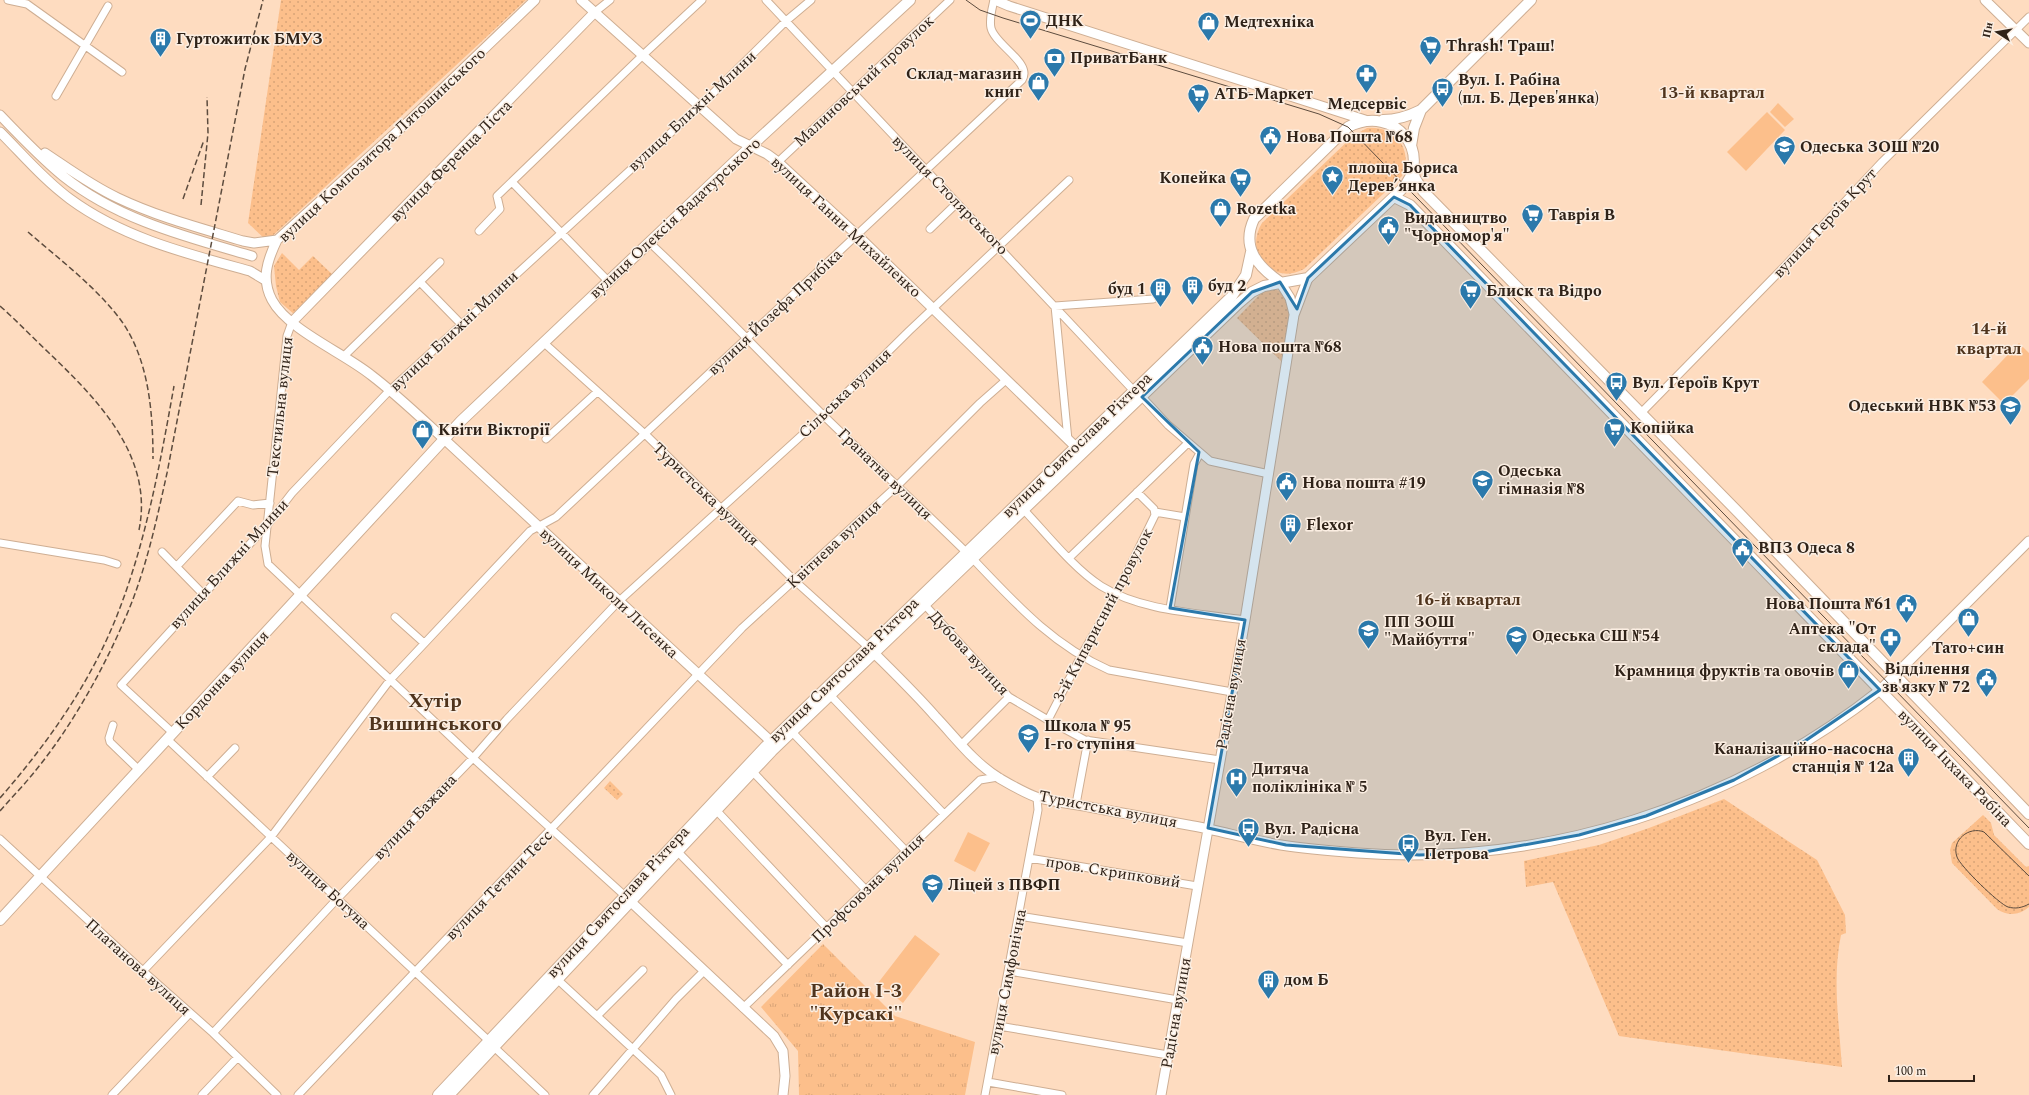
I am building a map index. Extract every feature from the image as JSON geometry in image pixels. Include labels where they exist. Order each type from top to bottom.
[{"type":"main road","name":"вулиця Олексія Вадатурського","points":[[444,439],[543,342],[650,243],[750,147],[910,0]]},
{"type":"main road","points":[[1377,120],[1388,122],[1398,128],[1406,136],[1411,146],[1413,170],[1405,186],[1308,278],[1280,282],[1266,272],[1251,252],[1248,230],[1254,219],[1338,135],[1348,127],[1365,120],[1377,120],[1394,120],[1410,116],[1421,110],[1531,0]]},
{"type":"main road","points":[[1411,146],[1414,128],[1421,110]]},
{"type":"main road","name":"вулиця Іцхака Рабіна","points":[[1413,170],[1415,178],[1423,191],[1640,414],[1738,512],[2029,814]]},
{"type":"main road","name":"вулиця Іцхака Рабіна","points":[[1394,197],[1410,205],[2029,844]]},
{"type":"main road","name":"вулиця Святослава Ріхтера","points":[[1138,394],[1232,296],[1246,275],[1251,252]]},
{"type":"main road","name":"вулиця Святослава Ріхтера","points":[[450,1095],[491,1044],[627,898],[774,744],[969,555],[1075,447],[1138,394],[1252,292],[1264,286],[1280,282]]},
{"type":"main road","name":"Кордонна вулиця","points":[[0,920],[301,596],[444,439]]},
{"type":"main road","name":"вулиця Святослава Ріхтера","points":[[438,1095],[557,979],[627,898],[677,851],[752,771],[774,744],[792,732],[830,695],[870,650],[924,604],[969,555],[1023,509],[1075,447]]},
{"type":"street","points":[[8,0],[27,2],[84,46],[122,72]]},
{"type":"street","name":"вулиця Композитора Лятошинського","points":[[265,280],[270,254],[277,240],[416,113],[535,0]]},
{"type":"street","name":"вулиця Ганни Михайленко","points":[[581,0],[736,139],[750,147],[768,154],[778,162],[857,235],[1075,447]]},
{"type":"street","name":"вулиця Ференца Ліста","points":[[292,322],[595,12],[610,0]]},
{"type":"street","points":[[479,230],[500,209],[497,196],[702,0]]},
{"type":"street","name":"вулиця Столярського","points":[[766,0],[832,72],[1138,394],[1188,442],[1210,461],[1269,474]]},
{"type":"street","name":"вулиця Ближні Млини","points":[[120,685],[268,524],[292,493],[389,391],[700,106],[786,21],[811,0]]},
{"type":"street","name":"Малиновський провулок","points":[[778,162],[950,0]]},
{"type":"street","points":[[995,0],[1009,6],[1365,120]]},
{"type":"street","name":"вулиця Йозефа Прибіка","points":[[143,971],[271,837],[390,680],[530,531],[556,517],[646,435],[1022,80],[1025,74],[1024,67],[995,36],[991,29],[990,21],[995,0]]},
{"type":"street","points":[[1985,0],[2029,43]]},
{"type":"street","points":[[56,96],[108,6]]},
{"type":"street","name":"вулиця Героїв Крут","points":[[1640,414],[1783,268],[1876,167],[2029,17]]},
{"type":"street","points":[[0,115],[25,141],[64,176],[110,206],[174,234],[252,256]]},
{"type":"street","points":[[0,132],[70,199],[105,222],[144,239],[244,269],[265,280],[272,300],[283,315],[292,322]]},
{"type":"street","points":[[25,141],[90,183],[117,198],[167,218],[254,243],[277,240]]},
{"type":"street","name":"Сільська вулиця","points":[[618,602],[824,415],[932,309],[1069,180]]},
{"type":"street","points":[[512,182],[608,281]]},
{"type":"street","points":[[930,230],[957,203]]},
{"type":"street","points":[[244,269],[250,263],[254,243]]},
{"type":"street","name":"Гранатна вулиця","points":[[650,243],[699,289],[824,415],[969,555],[1024,614],[1081,656],[1109,670],[1232,692]]},
{"type":"street","points":[[344,356],[440,262]]},
{"type":"street","name":"Радісна вулиця","points":[[1161,1095],[1245,620],[1294,315],[1308,278]]},
{"type":"street","points":[[420,282],[461,324]]},
{"type":"street","name":"Радісна вулиця","points":[[1280,282],[1290,298],[1294,315]]},
{"type":"street","points":[[1075,447],[1055,306],[1153,299]]},
{"type":"street","name":"вулиця Миколи Лисенка","points":[[292,322],[372,375],[444,439],[618,602],[774,744]]},
{"type":"street","name":"Текстильна вулиця","points":[[292,322],[287,336],[265,546],[268,564],[301,596]]},
{"type":"street","name":"Туристська вулиця","points":[[543,342],[646,435],[795,581],[870,650],[934,714],[973,758],[998,777],[1037,798],[1208,828],[1286,846],[1400,855],[1479,853],[1545,842],[1613,826],[1694,799],[1760,767],[1805,741],[1865,702],[1895,676],[2029,541]]},
{"type":"street","name":"Квітнева вулиця","points":[[699,675],[742,628],[898,485],[980,403],[1006,380]]},
{"type":"street","points":[[546,439],[597,392]]},
{"type":"street","points":[[1069,558],[1188,442]]},
{"type":"street","points":[[1170,608],[1194,464],[1200,453]]},
{"type":"street","name":"3-й Кипарисний провулок","points":[[1048,720],[1081,656],[1116,594],[1155,512],[1137,492]]},
{"type":"street","points":[[177,566],[238,501],[253,505],[270,504]]},
{"type":"street","points":[[1023,509],[1069,558],[1099,585],[1116,594],[1132,601],[1245,620]]},
{"type":"street","points":[[1155,512],[1185,517]]},
{"type":"street","points":[[0,543],[104,560],[117,564]]},
{"type":"street","points":[[162,552],[204,594]]},
{"type":"street","points":[[301,596],[473,758],[627,898],[774,1036],[783,1051],[785,1076],[783,1095]]},
{"type":"street","name":"вулиця Бажана","points":[[213,1033],[337,899],[473,758],[507,719],[618,602]]},
{"type":"street","name":"Дубова вулиця","points":[[924,604],[1009,697],[1048,720],[1088,740],[1220,760]]},
{"type":"street","points":[[395,617],[424,643]]},
{"type":"street","name":"вулиця Тетяни Тесс","points":[[298,1095],[699,675]]},
{"type":"street","name":"вулиця Богуна","points":[[120,685],[170,736],[207,777],[545,1095]]},
{"type":"street","points":[[830,695],[944,814]]},
{"type":"street","points":[[961,745],[1009,697]]},
{"type":"street","points":[[113,725],[109,740],[139,770]]},
{"type":"street","points":[[792,732],[906,851]]},
{"type":"street","points":[[1076,804],[1088,740]]},
{"type":"street","points":[[207,777],[235,748]]},
{"type":"street","points":[[752,771],[866,890]]},
{"type":"street","name":"Профсоюзна вулиця","points":[[743,1008],[980,780],[998,777]]},
{"type":"street","name":"вулиця Симфонічна","points":[[985,1095],[1038,810],[1037,798]]},
{"type":"street","points":[[716,810],[827,928]]},
{"type":"street","name":"Платанова вулиця","points":[[0,838],[189,1014],[213,1033],[237,1058],[277,1095]]},
{"type":"street","points":[[677,851],[788,965]]},
{"type":"street","name":"пров. Скрипковий","points":[[1029,858],[1198,886]]},
{"type":"street","points":[[1019,916],[1188,943]]},
{"type":"street","points":[[597,1016],[643,970]]},
{"type":"street","points":[[593,1095],[633,1048],[704,971]]},
{"type":"street","points":[[1009,971],[1178,1000]]},
{"type":"street","points":[[557,979],[661,1075],[671,1095]]},
{"type":"street","points":[[112,1095],[189,1014]]},
{"type":"street","points":[[999,1026],[1168,1055]]},
{"type":"street","points":[[202,1095],[237,1058]]},
{"type":"street","points":[[988,1082],[1062,1095]]},
{"type":"highlighted area","points":[[1394,197],[1410,205],[1880,690],[1805,741],[1734,780],[1646,816],[1579,835],[1479,853],[1419,855],[1286,845],[1208,828],[1245,620],[1170,608],[1199,452],[1142,397],[1252,292],[1280,282],[1297,309],[1308,278]]},
{"type":"green space","points":[[281,0],[526,0],[267,241],[248,223]]},
{"type":"green space","points":[[1778,103],[1794,119],[1785,127],[1770,112]]},
{"type":"green space","points":[[1767,112],[1785,130],[1746,171],[1727,152]]},
{"type":"green space","points":[[1367,128],[1377,128],[1386,131],[1394,135],[1400,142],[1404,149],[1406,158],[1402,176],[1304,269],[1293,273],[1282,273],[1272,270],[1264,264],[1259,256],[1256,246],[1257,235],[1262,223],[1353,136]]},
{"type":"green space","points":[[282,253],[299,270],[313,256],[333,275],[295,315],[280,302],[276,286],[274,266]]},
{"type":"green space","points":[[1271,289],[1282,291],[1292,309],[1281,361],[1237,318],[1261,293]]},
{"type":"green space","points":[[2019,343],[2029,353],[2029,379],[2004,404],[1982,382]]},
{"type":"green space","points":[[610,781],[623,794],[617,800],[604,788]]},
{"type":"green space","points":[[1724,799],[1817,860],[1845,915],[1846,933],[1841,935],[1837,968],[1838,1017],[1842,1067],[1619,1036],[1553,882],[1526,887],[1524,861],[1599,845],[1649,828]]},
{"type":"green space","points":[[1983,815],[1991,823],[1994,835],[2026,867],[2029,866],[2029,907],[2021,912],[2009,914],[1997,909],[1952,863],[1950,850],[1952,843]]},
{"type":"green space","points":[[968,832],[990,843],[975,872],[954,861]]},
{"type":"green space","points":[[915,935],[940,954],[903,1003],[878,983]]},
{"type":"green space","points":[[823,944],[895,1016],[975,1042],[965,1095],[799,1095],[798,1051],[761,1007]]},
{"type":"tram line","points":[[966,0],[980,10],[1003,18],[1319,114],[1348,127],[2029,828]]},
{"type":"tram line","points":[[2029,876],[1984,832],[1973,831],[1967,833],[1959,840],[1956,851],[1957,857],[1972,876],[1989,892],[2003,904],[2011,908],[2018,908],[2029,904]]},
{"type":"railway","points":[[0,811],[49,753],[85,698],[106,660],[124,621],[144,567],[167,473],[245,69],[263,0]]},
{"type":"railway","points":[[201,205],[208,133],[207,97]]},
{"type":"railway","points":[[183,199],[204,140]]},
{"type":"railway","points":[[28,232],[99,295],[120,319],[130,334],[143,368],[147,386],[152,423],[153,459]]},
{"type":"railway","points":[[0,306],[85,389],[118,431],[130,454],[138,478],[141,503],[139,530]]},
{"type":"railway","points":[[0,798],[34,757],[66,713],[93,667],[116,618],[127,590],[144,532],[174,386]]},
{"type":"place","name":"ДНК","points":[[1031,40]]},
{"type":"place","name":"Медтехніка","points":[[1209,42]]},
{"type":"place","name":"Гуртожиток БМУЗ","points":[[161,58]]},
{"type":"place","name":"Thrash! Траш!","points":[[1431,66]]},
{"type":"place","name":"ПриватБанк","points":[[1054,78]]},
{"type":"place","name":"Медсервіс","points":[[1367,94]]},
{"type":"place","name":"Склад-магазин книг","points":[[1038,102]]},
{"type":"place","name":"Вул. І. Рабіна (пл. Б. Дерев'янка)","points":[[1442,108]]},
{"type":"place","name":"АТБ-Маркет","points":[[1198,114]]},
{"type":"place","name":"Нова Пошта №68","points":[[1271,156]]},
{"type":"place","name":"Одеська ЗОШ №20","points":[[1784,166]]},
{"type":"place","name":"площа Бориса Деревʼянка","points":[[1333,196]]},
{"type":"place","name":"Копейка","points":[[1241,198]]},
{"type":"place","name":"Rozetka","points":[[1221,228]]},
{"type":"place","name":"Таврія В","points":[[1532,234]]},
{"type":"place","name":"Видавництво \"Чорномор'я\"","points":[[1389,246]]},
{"type":"place","name":"буд 2","points":[[1193,306]]},
{"type":"place","name":"буд 1","points":[[1161,308]]},
{"type":"place","name":"Блиск та Відро","points":[[1471,310]]},
{"type":"place","name":"Нова пошта №68","points":[[1203,366]]},
{"type":"place","name":"Вул. Героїв Крут","points":[[1616,402]]},
{"type":"place","name":"Одеський НВК №53","points":[[2011,426]]},
{"type":"place","name":"Копійка","points":[[1615,448]]},
{"type":"place","name":"Квіти Вікторії","points":[[422,450]]},
{"type":"place","name":"Одеська гімназія №8","points":[[1482,500]]},
{"type":"place","name":"Нова пошта #19","points":[[1286,502]]},
{"type":"place","name":"Flexor","points":[[1290,544]]},
{"type":"place","name":"ВПЗ Одеса 8","points":[[1742,568]]},
{"type":"place","name":"Нова Пошта №61","points":[[1907,624]]},
{"type":"place","name":"Тато+син","points":[[1968,638]]},
{"type":"place","name":"ПП ЗОШ \"Майбуття\"","points":[[1368,650]]},
{"type":"place","name":"Одеська СШ №54","points":[[1516,656]]},
{"type":"place","name":"Аптека \"От склада\"","points":[[1891,658]]},
{"type":"place","name":"Крамниця фруктів та овочів","points":[[1849,690]]},
{"type":"place","name":"Відділення зв'язку № 72","points":[[1986,698]]},
{"type":"place","name":"Школа № 95 І-го ступіня","points":[[1029,754]]},
{"type":"place","name":"Каналізаційно-насосна станція № 12а","points":[[1909,778]]},
{"type":"place","name":"Дитяча поліклініка № 5","points":[[1236,798]]},
{"type":"place","name":"Вул. Радісна","points":[[1249,848]]},
{"type":"place","name":"Вул. Ген. Петрова","points":[[1409,864]]},
{"type":"place","name":"Ліцей з ПВФП","points":[[933,904]]},
{"type":"place","name":"дом Б","points":[[1269,1000]]},
{"type":"district","name":"13-й квартал","points":[[1712,93]]},
{"type":"district","name":"14-й квартал","points":[[1989,339]]},
{"type":"district","name":"16-й квартал","points":[[1468,600]]},
{"type":"district","name":"Хутір Вишинського","points":[[435,712]]},
{"type":"district","name":"Район І-3 \"Курсакі\"","points":[[856,1002]]}]
